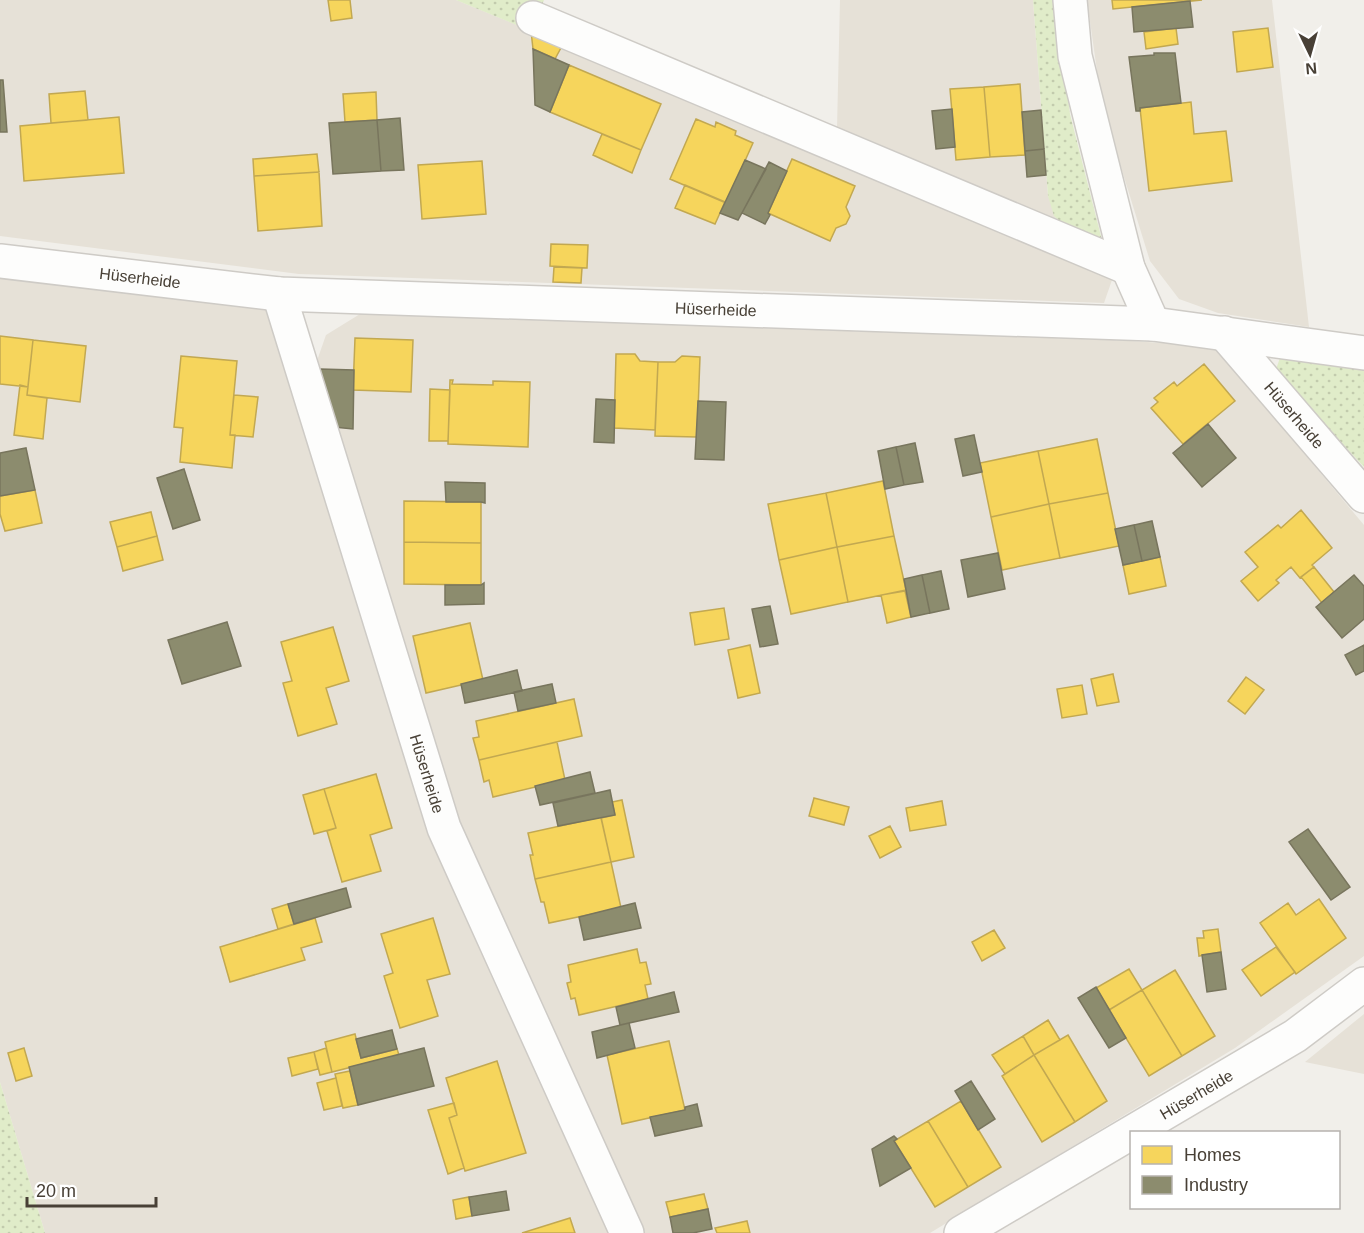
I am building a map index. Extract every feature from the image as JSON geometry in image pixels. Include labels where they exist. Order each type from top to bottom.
[{"type":"street","points":[[1070,0],[1075,56],[1128,268],[1153,324]]},
{"type":"street","points":[[533,18],[1128,268]]},
{"type":"street","name":"Hüserheide","points":[[0,261],[279,294],[1153,324],[1364,353]]},
{"type":"street","name":"Hüserheide","points":[[279,294],[444,828],[627,1233]]},
{"type":"street","name":"Hüserheide","points":[[1224,333],[1364,496]]},
{"type":"street","name":"Hüserheide","points":[[1134,1131],[1295,1036],[1364,984]]},
{"type":"street","name":"Hüserheide","points":[[961,1233],[1130,1133]]},
{"type":"shaded area","points":[[0,0],[456,0],[784,134],[1112,280],[1104,303],[299,274],[0,236]]},
{"type":"shaded area","points":[[840,0],[1033,0],[1048,196],[1067,228],[837,128]]},
{"type":"shaded area","points":[[1087,0],[1272,0],[1309,327],[1218,313],[1179,299],[1150,261],[1102,106]]},
{"type":"shaded area","points":[[0,278],[274,308],[433,826],[617,1233],[45,1233],[0,1082]]},
{"type":"shaded area","points":[[360,314],[1113,340],[1214,346],[1364,525],[1364,956],[1235,1048],[930,1233],[640,1233],[451,819],[313,372],[326,335]]},
{"type":"shaded area","points":[[1364,1014],[1364,1074],[1305,1062]]},
{"type":"green space","points":[[456,0],[544,0],[531,31]]},
{"type":"green space","points":[[1033,0],[1055,0],[1070,114],[1103,244],[1067,228],[1054,216],[1048,196]]},
{"type":"green space","points":[[1281,355],[1364,367],[1364,467],[1275,372]]},
{"type":"green space","points":[[0,1082],[45,1233],[0,1233]]},
{"type":"building: Homes","points":[[328,0],[350,0],[352,18],[331,21]]},
{"type":"building: Homes","points":[[1112,0],[1202,0],[1113,9]]},
{"type":"building: Homes","points":[[1176,28],[1178,44],[1146,49],[1144,32]]},
{"type":"building: Homes","points":[[1268,28],[1273,67],[1237,72],[1233,32]]},
{"type":"building: Homes","points":[[531,31],[563,44],[555,59],[533,49]]},
{"type":"building: Homes","points":[[569,65],[661,104],[641,150],[550,112]]},
{"type":"building: Homes","points":[[1020,84],[1025,155],[990,157],[984,87]]},
{"type":"building: Homes","points":[[984,87],[990,157],[956,160],[950,89]]},
{"type":"building: Homes","points":[[85,91],[88,120],[51,123],[49,94]]},
{"type":"building: Homes","points":[[376,92],[377,120],[345,122],[343,94]]},
{"type":"building: Homes","points":[[1191,102],[1194,134],[1226,131],[1232,181],[1149,191],[1140,108]]},
{"type":"building: Homes","points":[[119,117],[124,173],[24,181],[20,126]]},
{"type":"building: Homes","points":[[696,119],[715,127],[716,122],[736,131],[735,135],[753,143],[726,203],[670,179]]},
{"type":"building: Homes","points":[[602,134],[641,150],[632,173],[593,155]]},
{"type":"building: Homes","points":[[317,154],[319,172],[254,176],[253,159]]},
{"type":"building: Homes","points":[[792,159],[855,186],[846,207],[850,216],[846,224],[836,228],[830,241],[768,213]]},
{"type":"building: Homes","points":[[482,161],[486,214],[422,219],[418,165]]},
{"type":"building: Homes","points":[[319,172],[322,226],[258,231],[254,176]]},
{"type":"building: Homes","points":[[685,185],[725,202],[715,224],[675,208]]},
{"type":"building: Homes","points":[[551,244],[588,245],[587,268],[550,266]]},
{"type":"building: Homes","points":[[554,267],[582,268],[581,283],[553,282]]},
{"type":"building: Homes","points":[[0,336],[33,340],[28,387],[0,384]]},
{"type":"building: Homes","points":[[355,338],[413,340],[411,392],[353,390]]},
{"type":"building: Homes","points":[[33,340],[86,346],[80,402],[27,395]]},
{"type":"building: Homes","points":[[616,354],[635,354],[640,361],[658,362],[655,430],[614,428]]},
{"type":"building: Homes","points":[[181,356],[237,361],[230,435],[235,435],[232,468],[180,462],[183,428],[174,427]]},
{"type":"building: Homes","points":[[682,356],[700,357],[697,437],[655,436],[658,362],[675,362]]},
{"type":"building: Homes","points":[[1204,364],[1235,401],[1183,444],[1151,408],[1158,402],[1154,398],[1174,382],[1177,386]]},
{"type":"building: Homes","points":[[450,380],[453,380],[452,384],[493,385],[493,381],[530,382],[528,447],[448,444]]},
{"type":"building: Homes","points":[[20,385],[28,387],[27,395],[47,398],[43,439],[14,435]]},
{"type":"building: Homes","points":[[430,389],[450,390],[448,441],[429,441]]},
{"type":"building: Homes","points":[[234,395],[258,397],[253,437],[230,435]]},
{"type":"building: Homes","points":[[1097,439],[1108,493],[1049,504],[1038,451]]},
{"type":"building: Homes","points":[[1038,451],[1049,504],[991,517],[980,463]]},
{"type":"building: Homes","points":[[883,481],[894,536],[837,547],[826,493]]},
{"type":"building: Homes","points":[[35,490],[42,523],[5,531],[0,514],[0,496]]},
{"type":"building: Homes","points":[[826,493],[837,547],[779,560],[768,504]]},
{"type":"building: Homes","points":[[1108,493],[1119,546],[1060,558],[1049,504]]},
{"type":"building: Homes","points":[[404,501],[481,502],[481,543],[404,542]]},
{"type":"building: Homes","points":[[1049,504],[1060,558],[1002,570],[991,517]]},
{"type":"building: Homes","points":[[1301,510],[1332,548],[1300,578],[1291,567],[1276,580],[1279,583],[1258,601],[1241,581],[1258,567],[1245,552],[1278,525],[1281,528]]},
{"type":"building: Homes","points":[[151,512],[157,536],[117,547],[110,522]]},
{"type":"building: Homes","points":[[157,536],[163,560],[123,571],[117,547]]},
{"type":"building: Homes","points":[[894,536],[906,590],[848,602],[837,547]]},
{"type":"building: Homes","points":[[404,542],[481,543],[481,585],[404,584]]},
{"type":"building: Homes","points":[[837,547],[848,602],[791,614],[779,560]]},
{"type":"building: Homes","points":[[1160,557],[1166,586],[1129,594],[1123,565]]},
{"type":"building: Homes","points":[[1314,567],[1334,592],[1322,603],[1301,577]]},
{"type":"building: Homes","points":[[905,591],[911,617],[887,623],[881,595]]},
{"type":"building: Homes","points":[[724,608],[729,639],[695,645],[690,613]]},
{"type":"building: Homes","points":[[470,623],[483,680],[426,693],[413,636]]},
{"type":"building: Homes","points":[[333,627],[349,681],[326,688],[337,724],[298,736],[283,683],[292,681],[281,642]]},
{"type":"building: Homes","points":[[750,645],[760,693],[738,698],[728,650]]},
{"type":"building: Homes","points":[[1113,674],[1119,702],[1097,706],[1091,679]]},
{"type":"building: Homes","points":[[1246,677],[1264,690],[1245,714],[1228,701]]},
{"type":"building: Homes","points":[[1082,685],[1087,714],[1062,718],[1057,689]]},
{"type":"building: Homes","points":[[574,699],[582,736],[479,760],[473,738],[479,737],[476,721]]},
{"type":"building: Homes","points":[[557,742],[565,780],[493,797],[489,780],[484,782],[479,760]]},
{"type":"building: Homes","points":[[376,774],[392,828],[370,835],[381,871],[342,882],[327,831],[336,828],[324,789]]},
{"type":"building: Homes","points":[[324,789],[336,828],[314,834],[303,795]]},
{"type":"building: Homes","points":[[814,798],[849,807],[844,825],[809,816]]},
{"type":"building: Homes","points":[[622,800],[634,857],[611,862],[601,818],[615,815],[612,802]]},
{"type":"building: Homes","points":[[942,801],[946,825],[910,831],[906,808]]},
{"type":"building: Homes","points":[[601,817],[611,862],[535,879],[528,833]]},
{"type":"building: Homes","points":[[890,826],[901,847],[880,858],[869,836]]},
{"type":"building: Homes","points":[[611,862],[621,908],[549,923],[535,879]]},
{"type":"building: Homes","points":[[1319,899],[1346,938],[1296,974],[1260,923],[1288,903],[1296,915]]},
{"type":"building: Homes","points":[[288,904],[294,924],[278,929],[272,909]]},
{"type":"building: Homes","points":[[315,918],[322,942],[301,948],[305,960],[230,982],[220,947]]},
{"type":"building: Homes","points":[[433,918],[450,974],[427,980],[438,1016],[400,1028],[384,976],[393,973],[381,934]]},
{"type":"building: Homes","points":[[1218,929],[1221,952],[1199,956],[1197,938],[1204,938],[1203,931]]},
{"type":"building: Homes","points":[[994,930],[1005,948],[982,961],[972,942]]},
{"type":"building: Homes","points":[[1276,947],[1295,972],[1261,996],[1242,970]]},
{"type":"building: Homes","points":[[637,949],[640,963],[646,962],[651,984],[645,985],[648,999],[579,1015],[575,998],[571,999],[567,983],[571,982],[568,965]]},
{"type":"building: Homes","points":[[1129,969],[1142,990],[1109,1010],[1096,988]]},
{"type":"building: Homes","points":[[1175,970],[1215,1036],[1182,1056],[1142,990]]},
{"type":"building: Homes","points":[[1142,990],[1182,1056],[1149,1076],[1109,1010]]},
{"type":"building: Homes","points":[[1048,1020],[1060,1040],[1034,1055],[1023,1036]]},
{"type":"building: Homes","points":[[355,1034],[361,1058],[397,1049],[399,1055],[332,1072],[325,1042]]},
{"type":"building: Homes","points":[[1068,1035],[1107,1101],[1075,1122],[1034,1055]]},
{"type":"building: Homes","points":[[1023,1036],[1034,1055],[1005,1074],[992,1055]]},
{"type":"building: Homes","points":[[669,1041],[685,1110],[622,1124],[607,1055]]},
{"type":"building: Homes","points":[[24,1048],[32,1076],[16,1081],[8,1053]]},
{"type":"building: Homes","points":[[326,1048],[332,1072],[320,1075],[314,1052]]},
{"type":"building: Homes","points":[[314,1052],[318,1069],[292,1076],[288,1058]]},
{"type":"building: Homes","points":[[1034,1055],[1075,1122],[1042,1142],[1002,1076]]},
{"type":"building: Homes","points":[[497,1061],[526,1153],[465,1171],[449,1118],[457,1115],[446,1078]]},
{"type":"building: Homes","points":[[350,1071],[358,1105],[343,1108],[335,1074]]},
{"type":"building: Homes","points":[[336,1078],[342,1106],[324,1110],[317,1083]]},
{"type":"building: Homes","points":[[961,1101],[1001,1167],[968,1187],[928,1121]]},
{"type":"building: Homes","points":[[454,1103],[457,1115],[449,1118],[464,1168],[448,1174],[428,1110]]},
{"type":"building: Homes","points":[[928,1121],[968,1187],[935,1207],[894,1141]]},
{"type":"building: Homes","points":[[704,1194],[708,1209],[670,1217],[666,1202]]},
{"type":"building: Homes","points":[[469,1197],[472,1216],[456,1219],[453,1200]]},
{"type":"building: Homes","points":[[570,1218],[575,1233],[522,1233]]},
{"type":"building: Homes","points":[[747,1221],[750,1233],[717,1233],[715,1228]]},
{"type":"building: Industry","points":[[1190,1],[1193,27],[1134,32],[1132,7]]},
{"type":"building: Industry","points":[[533,49],[569,65],[550,112],[535,105]]},
{"type":"building: Industry","points":[[1154,53],[1175,53],[1181,103],[1140,108],[1140,111],[1136,111],[1129,57],[1154,55]]},
{"type":"building: Industry","points":[[0,80],[3,80],[7,132],[0,132]]},
{"type":"building: Industry","points":[[952,109],[955,147],[936,149],[932,111]]},
{"type":"building: Industry","points":[[1041,110],[1044,149],[1025,151],[1022,112]]},
{"type":"building: Industry","points":[[400,118],[404,170],[381,171],[377,120]]},
{"type":"building: Industry","points":[[377,120],[381,171],[333,174],[329,123]]},
{"type":"building: Industry","points":[[1044,149],[1046,175],[1027,177],[1025,151]]},
{"type":"building: Industry","points":[[745,160],[766,169],[738,220],[720,213]]},
{"type":"building: Industry","points":[[769,162],[787,171],[765,224],[742,213]]},
{"type":"building: Industry","points":[[320,369],[354,370],[353,429],[334,427],[320,379]]},
{"type":"building: Industry","points":[[596,399],[615,400],[614,443],[594,442]]},
{"type":"building: Industry","points":[[698,401],[726,402],[724,460],[695,459]]},
{"type":"building: Industry","points":[[1208,424],[1236,458],[1202,487],[1173,453]]},
{"type":"building: Industry","points":[[974,435],[982,472],[963,476],[955,439]]},
{"type":"building: Industry","points":[[915,443],[923,482],[904,485],[896,447]]},
{"type":"building: Industry","points":[[896,447],[904,485],[885,489],[878,451]]},
{"type":"building: Industry","points":[[26,448],[35,490],[0,496],[0,453]]},
{"type":"building: Industry","points":[[184,469],[200,520],[173,529],[157,478]]},
{"type":"building: Industry","points":[[445,482],[485,483],[485,503],[446,502]]},
{"type":"building: Industry","points":[[1152,521],[1160,557],[1142,561],[1134,525]]},
{"type":"building: Industry","points":[[1134,525],[1142,561],[1123,565],[1115,529]]},
{"type":"building: Industry","points":[[998,553],[1005,589],[968,597],[961,560]]},
{"type":"building: Industry","points":[[941,571],[949,609],[930,613],[922,575]]},
{"type":"building: Industry","points":[[922,575],[930,613],[911,617],[904,579]]},
{"type":"building: Industry","points":[[1354,575],[1364,586],[1364,619],[1342,638],[1316,607]]},
{"type":"building: Industry","points":[[484,583],[484,604],[445,605],[445,585],[481,585]]},
{"type":"building: Industry","points":[[770,606],[778,644],[760,647],[752,609]]},
{"type":"building: Industry","points":[[227,622],[241,666],[182,684],[168,640]]},
{"type":"building: Industry","points":[[1364,645],[1364,671],[1356,675],[1345,655]]},
{"type":"building: Industry","points":[[517,670],[522,691],[465,703],[461,684]]},
{"type":"building: Industry","points":[[552,684],[556,703],[518,711],[514,692]]},
{"type":"building: Industry","points":[[590,772],[595,793],[540,805],[535,786]]},
{"type":"building: Industry","points":[[610,790],[615,815],[558,826],[553,803]]},
{"type":"building: Industry","points":[[1308,829],[1350,887],[1331,900],[1289,842]]},
{"type":"building: Industry","points":[[346,888],[351,907],[294,924],[288,904]]},
{"type":"building: Industry","points":[[635,903],[641,928],[584,940],[579,917]]},
{"type":"building: Industry","points":[[1221,952],[1226,989],[1207,992],[1202,955]]},
{"type":"building: Industry","points":[[1096,987],[1126,1038],[1109,1048],[1078,998]]},
{"type":"building: Industry","points":[[674,992],[679,1012],[620,1025],[616,1007]]},
{"type":"building: Industry","points":[[629,1023],[635,1048],[597,1058],[592,1032]]},
{"type":"building: Industry","points":[[392,1030],[397,1049],[361,1058],[356,1039]]},
{"type":"building: Industry","points":[[424,1048],[434,1086],[358,1105],[349,1067]]},
{"type":"building: Industry","points":[[971,1081],[995,1119],[978,1130],[955,1091]]},
{"type":"building: Industry","points":[[697,1104],[702,1126],[655,1136],[650,1117],[685,1110],[685,1107]]},
{"type":"building: Industry","points":[[894,1136],[897,1139],[894,1141],[911,1168],[880,1186],[872,1149]]},
{"type":"building: Industry","points":[[506,1191],[509,1210],[472,1216],[469,1197]]},
{"type":"building: Industry","points":[[708,1209],[712,1229],[693,1233],[673,1233],[670,1217]]}]
